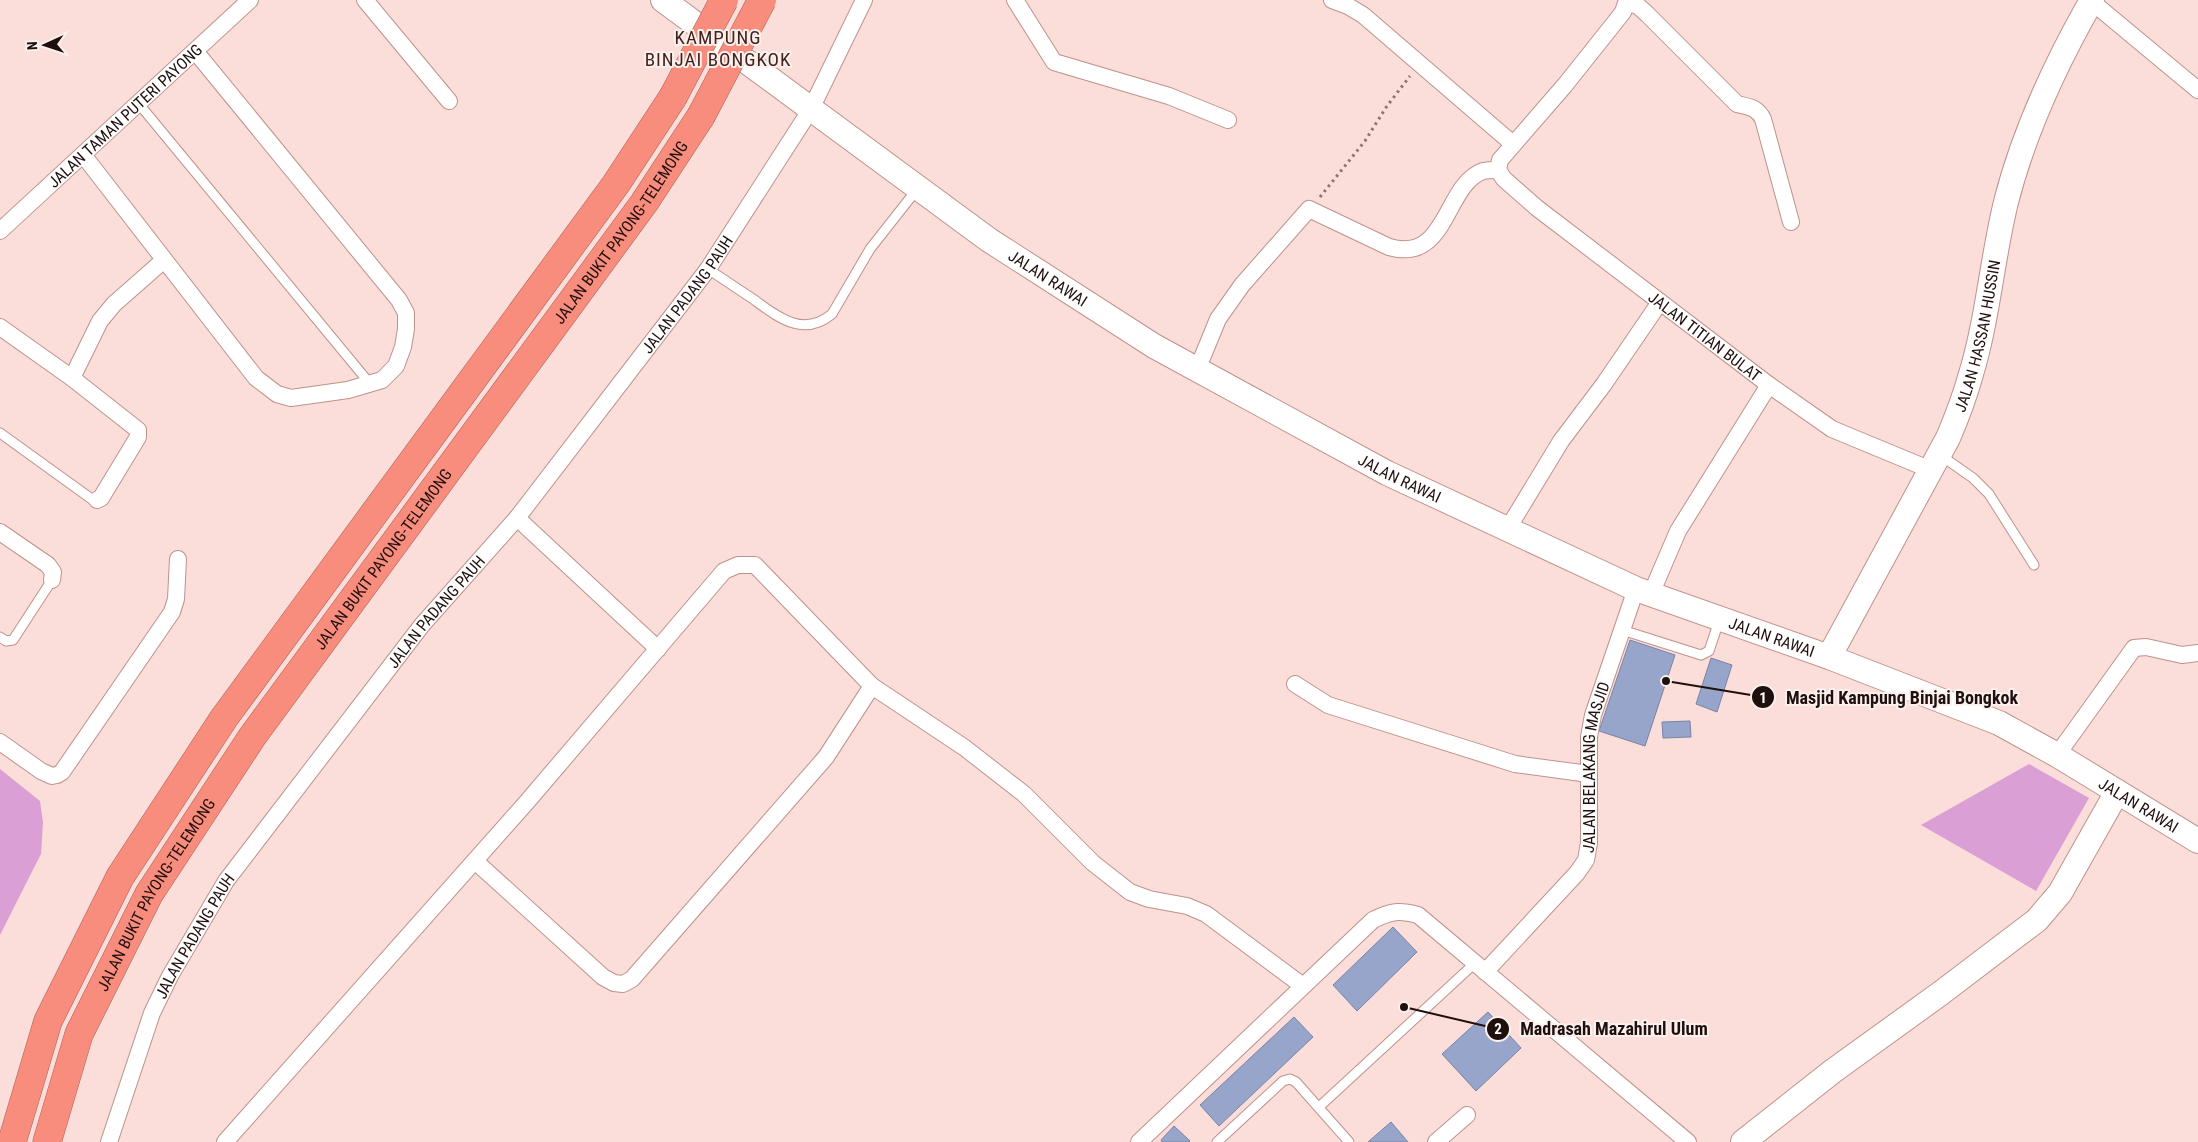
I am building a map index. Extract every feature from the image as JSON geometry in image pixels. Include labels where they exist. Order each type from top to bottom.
[{"type":"highway","name":"JALAN BUKIT PAYONG-TELEMONG","points":[[12,1142],[48,1021],[120,877],[224,718],[610,192],[673,97],[724,0]]},
{"type":"highway","name":"JALAN BUKIT PAYONG-TELEMONG","points":[[47,1142],[79,1034],[149,894],[252,737],[644,204],[701,116],[762,0]]},
{"type":"main road","name":"JALAN RAWAI","points":[[663,0],[989,240],[1154,346],[1197,370],[1387,473],[1644,591],[1830,657],[1999,723],[2057,755],[2198,841]]},
{"type":"main road","name":"JALAN HASSAN HUSSIN","points":[[1830,657],[1936,462],[1954,424],[1972,373],[2006,204],[2016,167],[2046,88],[2092,1]]},
{"type":"main road","points":[[1748,1141],[1833,1071],[1941,993],[2037,920],[2060,893],[2117,792]]},
{"type":"street","name":"JALAN TAMAN PUTERI PAYONG","points":[[0,231],[84,156],[250,0]]},
{"type":"street","points":[[365,0],[449,101]]},
{"type":"street","points":[[811,109],[864,0]]},
{"type":"street","points":[[1015,0],[1054,62],[1169,96],[1228,120]]},
{"type":"street","points":[[1332,0],[1348,6],[1363,15],[1512,144]]},
{"type":"street","points":[[2092,1],[2198,90]]},
{"type":"street","points":[[1197,370],[1218,320],[1242,285],[1309,208],[1398,250],[1415,248],[1430,240],[1472,178],[1485,170],[1498,170],[1500,160],[1512,144],[1565,85],[1616,21],[1626,2],[1637,5],[1647,14],[1737,104],[1753,107],[1760,112],[1791,222]]},
{"type":"street","points":[[84,156],[256,378],[268,389],[291,398],[348,390],[371,385],[382,380],[396,366],[406,329],[406,313],[399,300],[195,51]]},
{"type":"street","name":"JALAN PADANG PAUH","points":[[109,1142],[152,1012],[170,976],[226,881],[422,625],[517,518],[708,269],[811,109]]},
{"type":"street","name":"JALAN TITIAN BULAT","points":[[1498,170],[1504,179],[1537,208],[1769,385],[1832,429],[1936,462]]},
{"type":"street","points":[[72,378],[100,321],[114,304],[164,260]]},
{"type":"street","points":[[1508,530],[1561,441],[1604,384],[1660,302]]},
{"type":"street","points":[[0,327],[72,378],[139,432],[101,498],[97,500]]},
{"type":"street","name":"JALAN BELAKANG MASJID","points":[[1480,968],[1577,873],[1586,860],[1589,843],[1589,737],[1593,715],[1622,630],[1678,531],[1769,385]]},
{"type":"street","points":[[517,518],[658,649]]},
{"type":"street","points":[[0,532],[48,565],[53,572],[52,580]]},
{"type":"street","points":[[0,742],[47,774],[57,775],[62,772],[172,612],[176,599],[178,559]]},
{"type":"street","points":[[225,1142],[475,861],[724,571],[738,565],[755,565],[872,686],[965,748],[1024,794],[1093,863],[1130,892],[1149,899],[1187,906],[1206,914],[1304,986]]},
{"type":"street","points":[[2057,755],[2134,648],[2146,647],[2182,655],[2198,653]]},
{"type":"street","points":[[1295,684],[1328,705],[1515,764],[1589,774]]},
{"type":"street","points":[[475,861],[584,962],[614,983],[623,984],[632,979],[826,757],[872,686]]},
{"type":"street","points":[[1139,1142],[1373,920],[1385,914],[1402,911],[1418,915],[1688,1142]]},
{"type":"street","points":[[1436,1142],[1467,1116]]},
{"type":"lane","points":[[138,104],[371,385]]},
{"type":"lane","points":[[708,269],[784,320],[805,324],[824,320],[832,314],[870,249],[918,188]]},
{"type":"lane","points":[[0,433],[92,500],[97,500]]},
{"type":"lane","points":[[1936,462],[1973,478],[1989,494],[2034,565]]},
{"type":"lane","points":[[0,637],[6,641],[13,640],[52,580]]},
{"type":"lane","points":[[1622,630],[1701,654],[1709,651],[1720,618]]},
{"type":"lane","points":[[1319,1107],[1480,968]]},
{"type":"lane","points":[[1217,1142],[1286,1080],[1290,1079],[1296,1082],[1349,1142]]},
{"type":"path","points":[[1309,208],[1366,141],[1402,84],[1421,65]]},
{"type":"shaded area","points":[[2029,764],[2089,798],[2036,891],[1921,825]]},
{"type":"shaded area","points":[[0,769],[40,801],[43,822],[41,854],[0,935]]},
{"type":"building","points":[[1630,640],[1675,655],[1645,746],[1599,731]]},
{"type":"building","points":[[1711,658],[1732,665],[1717,712],[1696,704]]},
{"type":"building","points":[[1690,721],[1691,737],[1663,738],[1662,722]]},
{"type":"building","points":[[1393,927],[1417,952],[1357,1011],[1333,985]]},
{"type":"building","points":[[1488,1012],[1521,1048],[1476,1091],[1442,1054]]},
{"type":"building","points":[[1294,1017],[1313,1037],[1219,1126],[1200,1105]]},
{"type":"building","points":[[1391,1122],[1408,1142],[1368,1142]]},
{"type":"building","points":[[1174,1126],[1189,1142],[1162,1142],[1161,1140]]},
{"type":"place","name":"Masjid Kampung Binjai Bongkok","points":[[1666,681]]},
{"type":"place","name":"Madrasah Mazahirul Ulum","points":[[1404,1007]]},
{"type":"district","name":"KAMPUNG BINJAI BONGKOK","points":[[718,48]]}]
